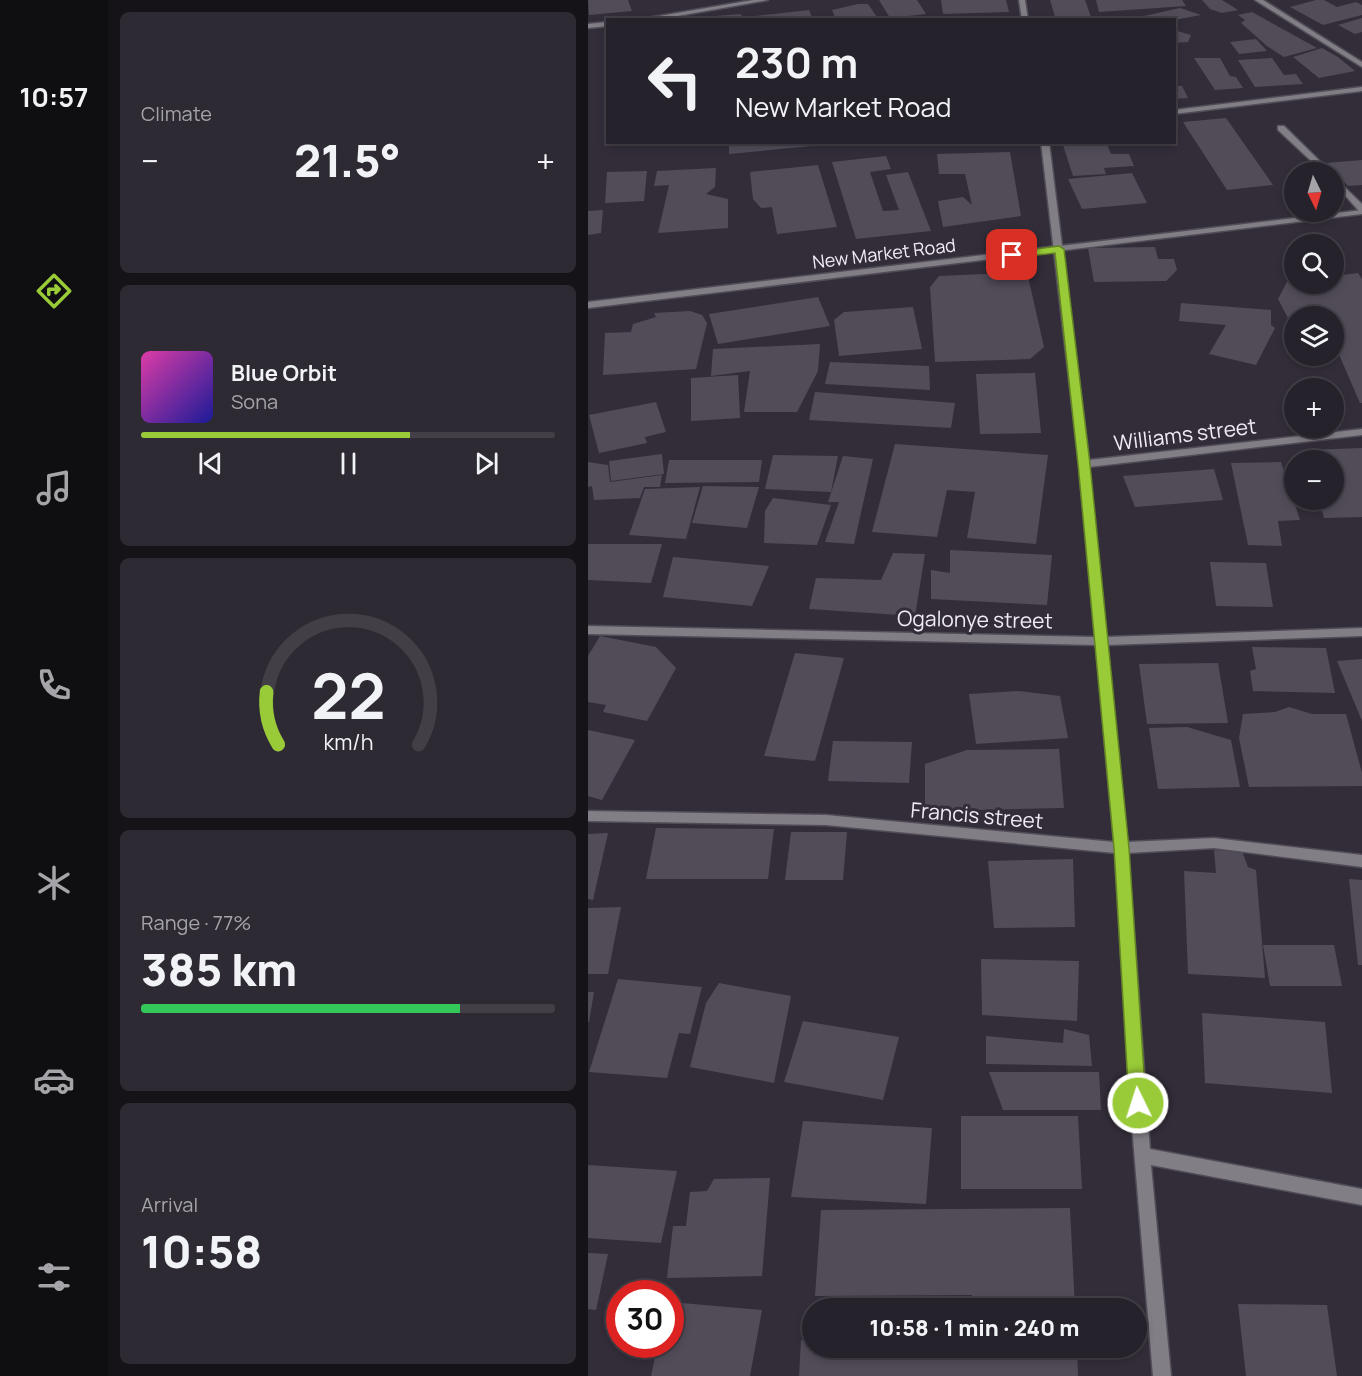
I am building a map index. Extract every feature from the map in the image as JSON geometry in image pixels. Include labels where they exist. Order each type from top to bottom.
[{"type":"street","points":[[649,18],[732,2],[765,0]]},
{"type":"street","points":[[1022,0],[1025,18]]},
{"type":"street","points":[[1258,0],[1362,64]]},
{"type":"street","points":[[588,26],[606,24]]},
{"type":"street","points":[[1176,111],[1362,89]]},
{"type":"street","points":[[1281,128],[1317,162]]},
{"type":"street","points":[[1045,144],[1084,464],[1121,848],[1138,1103],[1162,1376]]},
{"type":"street","points":[[1344,190],[1362,211]]},
{"type":"street","name":"New Market Road","points":[[588,305],[1362,211]]},
{"type":"street","name":"Williams street","points":[[1084,464],[1362,432]]},
{"type":"street","name":"Ogalonye street","points":[[588,630],[1100,641],[1362,632]]},
{"type":"street","name":"Francis street","points":[[588,816],[826,820],[1121,848],[1214,843],[1362,861]]},
{"type":"street","points":[[1144,1156],[1362,1197]]},
{"type":"building","points":[[588,0],[628,0],[632,11],[589,15]]},
{"type":"building","points":[[879,0],[917,0],[926,14],[890,18]]},
{"type":"building","points":[[941,0],[1006,0],[1009,12],[943,14]]},
{"type":"building","points":[[1050,0],[1085,0],[1091,18],[1055,18]]},
{"type":"building","points":[[1096,0],[1182,0],[1186,6],[1099,12]]},
{"type":"building","points":[[1202,0],[1222,0],[1238,10],[1222,13],[1210,9]]},
{"type":"building","points":[[1324,0],[1337,7],[1356,2],[1362,5],[1362,15],[1323,25],[1290,7]]},
{"type":"building","points":[[868,4],[878,18],[835,18],[832,10]]},
{"type":"building","points":[[1180,8],[1201,15],[1176,20],[1144,16]]},
{"type":"building","points":[[809,10],[812,18],[746,18]]},
{"type":"building","points":[[1252,12],[1317,48],[1284,57],[1267,46],[1241,23],[1245,20],[1238,15]]},
{"type":"building","points":[[741,14],[742,18],[691,18]]},
{"type":"building","points":[[1362,18],[1362,32],[1355,34],[1338,25]]},
{"type":"building","points":[[1176,31],[1191,35],[1188,42],[1176,43]]},
{"type":"building","points":[[1256,39],[1267,51],[1239,54],[1230,42]]},
{"type":"building","points":[[1322,48],[1355,71],[1319,78],[1293,57]]},
{"type":"building","points":[[1194,58],[1220,58],[1230,76],[1236,77],[1243,88],[1215,90]]},
{"type":"building","points":[[1272,58],[1284,75],[1296,74],[1303,84],[1255,87],[1238,60]]},
{"type":"building","points":[[1176,86],[1182,86],[1188,98],[1176,99]]},
{"type":"building","points":[[1226,118],[1273,185],[1227,190],[1183,122]]},
{"type":"building","points":[[729,144],[833,144],[729,154]]},
{"type":"building","points":[[1063,144],[1107,144],[1111,154],[1129,154],[1134,166],[1104,168],[1106,174],[1073,176]]},
{"type":"building","points":[[1010,152],[1021,216],[943,227],[938,201],[963,197],[972,205],[965,174],[939,174],[937,154]]},
{"type":"building","points":[[886,156],[891,169],[870,172],[883,211],[899,210],[886,175],[908,172],[931,231],[856,239],[832,162]]},
{"type":"building","points":[[1362,160],[1362,185],[1348,186],[1344,182],[1344,162],[1338,162]]},
{"type":"building","points":[[818,165],[837,227],[777,234],[772,207],[761,208],[753,199],[750,172]]},
{"type":"building","points":[[716,168],[715,187],[706,194],[728,199],[728,228],[658,233],[669,185],[654,186],[657,171]]},
{"type":"building","points":[[647,171],[644,201],[605,203],[607,172]]},
{"type":"building","points":[[1132,173],[1147,203],[1082,209],[1068,179]]},
{"type":"building","points":[[603,210],[601,233],[588,235],[588,211]]},
{"type":"building","points":[[1155,247],[1158,259],[1174,259],[1177,270],[1166,281],[1094,282],[1088,248]]},
{"type":"building","points":[[1027,272],[1044,347],[1030,359],[935,362],[930,287],[939,276]]},
{"type":"building","points":[[1358,273],[1362,279],[1362,403],[1344,366],[1344,306],[1284,306],[1284,310],[1278,299],[1284,288],[1284,294],[1344,294],[1344,275]]},
{"type":"building","points":[[818,297],[830,326],[718,344],[709,314]]},
{"type":"building","points":[[1181,303],[1271,310],[1271,325],[1275,328],[1256,365],[1209,354],[1226,325],[1179,321]]},
{"type":"building","points":[[913,307],[922,349],[839,356],[834,320],[844,312]]},
{"type":"building","points":[[690,311],[702,315],[707,323],[696,369],[603,375],[605,333],[631,332],[633,324],[656,317],[654,313]]},
{"type":"building","points":[[820,344],[818,371],[797,412],[744,412],[750,371],[711,376],[713,349]]},
{"type":"building","points":[[830,362],[929,366],[930,390],[825,384]]},
{"type":"building","points":[[1035,373],[1041,433],[980,434],[976,374]]},
{"type":"building","points":[[738,375],[740,418],[691,421],[691,378]]},
{"type":"building","points":[[815,392],[955,403],[951,428],[809,420]]},
{"type":"building","points":[[656,402],[666,432],[645,437],[647,443],[599,453],[589,415]]},
{"type":"building","points":[[895,444],[1048,455],[1036,544],[967,538],[975,492],[947,490],[937,537],[872,532]]},
{"type":"building","points":[[1362,448],[1362,517],[1324,518],[1322,510],[1344,510],[1344,450],[1307,450]]},
{"type":"building","points":[[662,454],[664,474],[611,481],[609,461]]},
{"type":"building","points":[[773,455],[838,456],[831,492],[765,489]]},
{"type":"building","points":[[843,456],[873,459],[854,544],[825,542],[839,502],[828,502]]},
{"type":"building","points":[[669,460],[762,460],[759,482],[665,483]]},
{"type":"building","points":[[588,462],[608,465],[610,482],[662,475],[660,487],[644,487],[640,498],[594,500],[592,486],[588,487]]},
{"type":"building","points":[[1281,462],[1284,471],[1284,510],[1297,510],[1300,520],[1278,521],[1282,546],[1248,545],[1231,463]]},
{"type":"building","points":[[1214,469],[1223,500],[1135,507],[1123,476]]},
{"type":"building","points":[[703,486],[759,487],[747,528],[692,523]]},
{"type":"building","points":[[700,487],[686,539],[629,535],[645,489]]},
{"type":"building","points":[[773,498],[831,505],[817,545],[764,543],[765,511]]},
{"type":"building","points":[[588,544],[662,544],[651,583],[588,580]]},
{"type":"building","points":[[950,550],[1052,555],[1047,605],[931,599],[931,570],[950,573]]},
{"type":"building","points":[[893,553],[925,554],[915,616],[809,609],[816,578],[881,580]]},
{"type":"building","points":[[673,557],[769,566],[752,606],[663,597]]},
{"type":"building","points":[[1210,562],[1266,563],[1273,607],[1216,606]]},
{"type":"building","points":[[600,636],[656,647],[676,668],[647,721],[603,712],[606,705],[588,702],[588,656]]},
{"type":"building","points":[[1252,647],[1326,648],[1335,693],[1253,691],[1250,671],[1256,669]]},
{"type":"building","points":[[795,653],[844,658],[815,761],[764,756]]},
{"type":"building","points":[[1362,659],[1362,721],[1337,661]]},
{"type":"building","points":[[1218,663],[1228,723],[1147,724],[1139,664]]},
{"type":"building","points":[[1019,691],[1060,696],[1068,738],[976,744],[969,694]]},
{"type":"building","points":[[1289,707],[1312,714],[1346,714],[1362,773],[1362,786],[1249,787],[1239,738],[1243,714],[1275,712]]},
{"type":"building","points":[[1187,727],[1231,740],[1240,787],[1158,789],[1149,728]]},
{"type":"building","points":[[588,730],[635,740],[602,800],[588,796]]},
{"type":"building","points":[[833,741],[912,742],[909,783],[828,781]]},
{"type":"building","points":[[1059,749],[1064,808],[925,811],[925,764],[967,750]]},
{"type":"building","points":[[656,828],[774,829],[768,879],[646,879]]},
{"type":"building","points":[[791,832],[847,832],[843,880],[785,880]]},
{"type":"building","points":[[608,833],[593,900],[588,899],[588,834]]},
{"type":"building","points":[[1214,850],[1242,851],[1248,867],[1256,870],[1265,978],[1188,974],[1184,871],[1216,873]]},
{"type":"building","points":[[1073,859],[1075,927],[994,928],[988,861]]},
{"type":"building","points":[[1349,879],[1362,880],[1362,965],[1358,965]]},
{"type":"building","points":[[621,907],[608,974],[588,974],[588,908]]},
{"type":"building","points":[[1263,945],[1334,945],[1342,986],[1270,986]]},
{"type":"building","points":[[981,959],[1079,961],[1077,1021],[982,1015]]},
{"type":"building","points":[[618,979],[702,987],[690,1034],[679,1033],[667,1078],[589,1072]]},
{"type":"building","points":[[719,983],[791,996],[774,1083],[690,1067],[706,1003]]},
{"type":"building","points":[[588,992],[594,992],[589,1022],[588,1022]]},
{"type":"building","points":[[1202,1013],[1325,1022],[1332,1093],[1205,1083]]},
{"type":"building","points":[[803,1021],[899,1037],[883,1100],[784,1082]]},
{"type":"building","points":[[1064,1029],[1089,1035],[1092,1066],[986,1064],[986,1036],[1063,1043]]},
{"type":"building","points":[[989,1072],[1099,1072],[1101,1110],[1003,1110]]},
{"type":"building","points":[[961,1116],[1078,1116],[1082,1189],[961,1189]]},
{"type":"building","points":[[803,1121],[932,1128],[926,1204],[791,1197]]},
{"type":"building","points":[[588,1165],[677,1171],[661,1243],[588,1238]]},
{"type":"building","points":[[770,1178],[762,1276],[667,1278],[673,1226],[686,1226],[690,1192],[707,1191],[714,1179]]},
{"type":"building","points":[[1070,1208],[1074,1298],[972,1298],[972,1295],[815,1296],[821,1210]]},
{"type":"building","points":[[588,1253],[608,1254],[596,1310],[588,1309]]},
{"type":"building","points":[[684,1303],[762,1310],[750,1376],[651,1376],[655,1358],[684,1358]]},
{"type":"building","points":[[1238,1304],[1327,1305],[1337,1376],[1246,1376]]},
{"type":"building","points":[[802,1340],[802,1358],[1077,1358],[1078,1376],[799,1376]]},
{"type":"route","points":[[1012,255],[1059,249],[1084,464],[1121,848],[1138,1103]]}]
